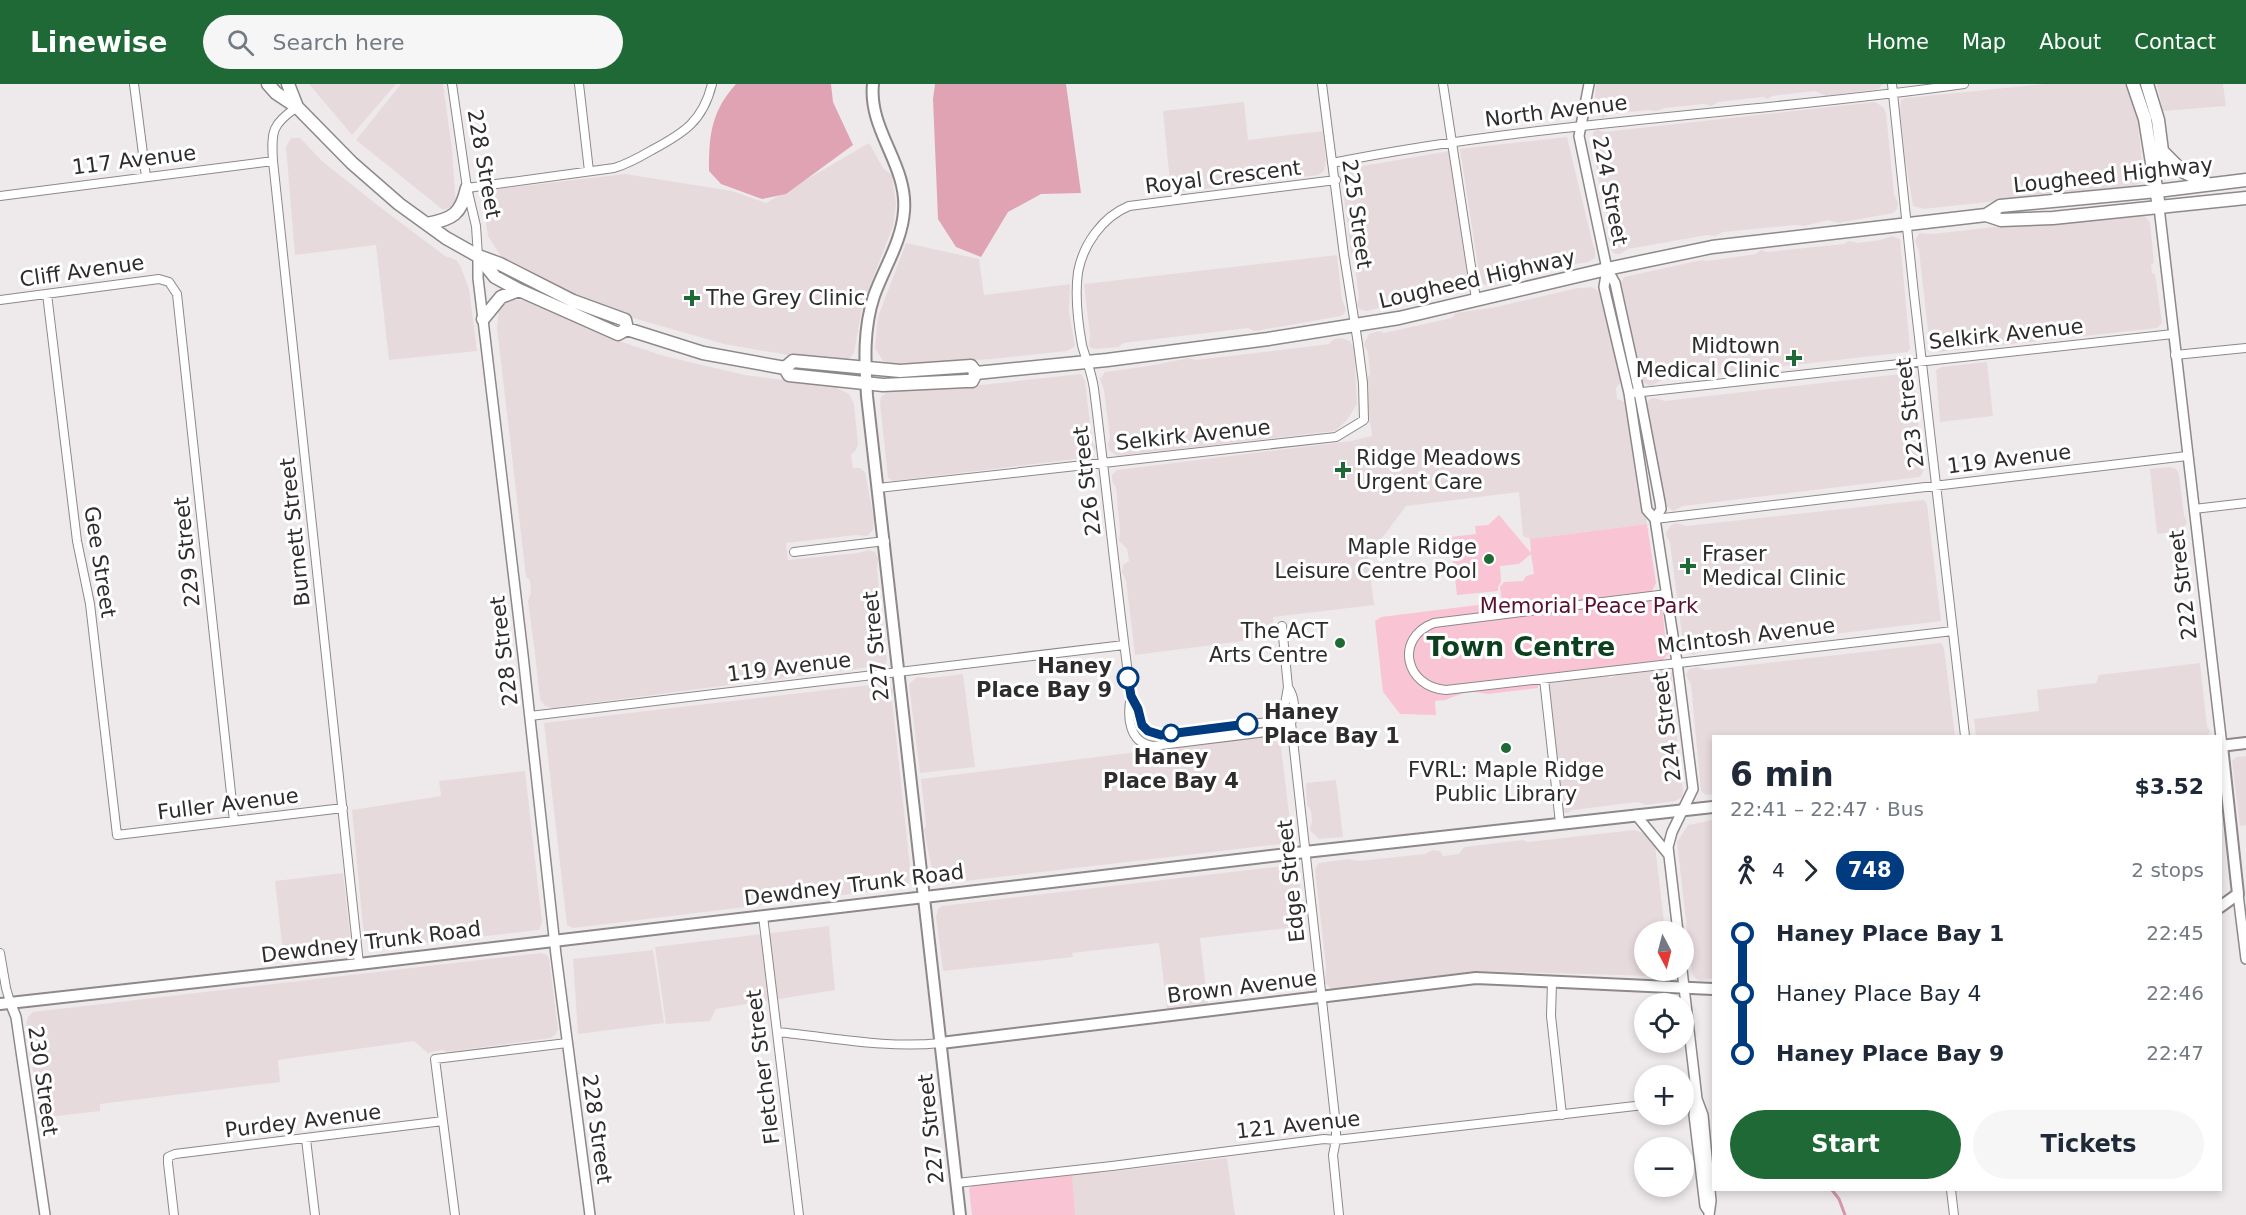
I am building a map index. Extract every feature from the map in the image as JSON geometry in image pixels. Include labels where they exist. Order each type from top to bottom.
[{"type":"main road","name":"Lougheed Highway","points":[[268,84],[276,93],[297,107],[352,163],[399,204],[446,238],[478,256],[500,264],[580,304],[625,320],[627,329]]},
{"type":"main road","name":"Lougheed Highway","points":[[288,84],[297,107]]},
{"type":"main road","name":"227 Street","points":[[873,84],[874,111],[898,170],[904,195],[904,210],[899,235],[869,312],[865,340],[866,383],[960,1215]]},
{"type":"main road","points":[[2133,84],[2145,120],[2159,207]]},
{"type":"main road","points":[[2148,84],[2158,120],[2162,151],[2154,170]]},
{"type":"main road","points":[[2162,151],[2182,171],[2209,185]]},
{"type":"main road","name":"Lougheed Highway","points":[[1986,215],[2006,205],[2246,180]]},
{"type":"main road","points":[[427,224],[445,220],[454,215],[463,204],[467,188]]},
{"type":"main road","name":"Lougheed Highway","points":[[976,373],[1087,362],[1268,339],[1399,318],[1607,269],[1720,246],[1986,215],[2001,220],[2053,218],[2246,198]]},
{"type":"main road","name":"Lougheed Highway","points":[[478,256],[495,277],[568,314],[618,334],[627,329],[703,352],[785,368],[789,375],[901,385],[972,381],[976,373]]},
{"type":"main road","points":[[483,319],[501,297],[519,290]]},
{"type":"main road","name":"Lougheed Highway","points":[[785,368],[793,361],[866,368],[922,370],[972,366],[976,373]]},
{"type":"main road","points":[[2222,746],[2246,743]]},
{"type":"main road","name":"222 Street","points":[[2222,753],[2242,893]]},
{"type":"main road","name":"Dewdney Trunk Road","points":[[5,1003],[1712,807]]},
{"type":"main road","points":[[2222,906],[2242,893]]},
{"type":"main road","name":"Brown Avenue","points":[[941,1043],[1476,978],[1712,989]]},
{"type":"street","points":[[134,84],[146,177]]},
{"type":"street","name":"228 Street","points":[[452,84],[467,188],[476,226],[478,278],[567,1043],[590,1215]]},
{"type":"street","points":[[579,84],[589,171]]},
{"type":"street","points":[[467,188],[626,165],[685,130],[696,120],[704,108],[712,84]]},
{"type":"street","name":"225 Street","points":[[1322,84],[1363,383],[1364,420]]},
{"type":"street","points":[[1443,84],[1476,299]]},
{"type":"street","name":"224 Street","points":[[1589,84],[1580,141],[1607,269],[1615,283],[1634,393],[1661,509],[1655,519]]},
{"type":"street","name":"223 Street","points":[[1892,84],[1965,735]]},
{"type":"street","name":"North Avenue","points":[[1332,163],[1452,141],[1964,84]]},
{"type":"street","name":"Burnett Street","points":[[297,107],[274,127],[273,161],[359,964]]},
{"type":"street","name":"117 Avenue","points":[[0,196],[273,161]]},
{"type":"street","name":"Royal Crescent","points":[[1116,213],[1133,205],[1336,180]]},
{"type":"street","name":"222 Street","points":[[2159,207],[2220,735]]},
{"type":"street","name":"226 Street","points":[[1116,213],[1090,241],[1079,270],[1077,285],[1082,345],[1092,375],[1103,463],[1131,696],[1128,714],[1131,729],[1141,742],[1153,746],[1291,726]]},
{"type":"street","name":"Cliff Avenue","points":[[0,300],[159,279],[170,282]]},
{"type":"street","name":"229 Street","points":[[170,282],[177,294],[234,821]]},
{"type":"street","name":"Gee Street","points":[[47,294],[77,541],[91,616],[117,835]]},
{"type":"street","name":"Selkirk Avenue","points":[[1634,393],[2173,334]]},
{"type":"street","points":[[2175,356],[2246,348]]},
{"type":"street","name":"224 Street","points":[[1634,393],[1647,510],[1655,519],[1677,662],[1693,789],[1669,838],[1668,854],[1677,921]]},
{"type":"street","name":"Selkirk Avenue","points":[[878,488],[1336,437],[1364,420]]},
{"type":"street","name":"119 Avenue","points":[[1655,519],[2187,456]]},
{"type":"street","points":[[2194,509],[2246,503]]},
{"type":"street","points":[[794,552],[885,541]]},
{"type":"street","name":"McIntosh Avenue","points":[[1667,594],[1562,609],[1436,622],[1428,625],[1418,634],[1408,651],[1411,668],[1416,676],[1427,685],[1439,689],[1544,679],[1953,631]]},
{"type":"street","name":"Edge Street","points":[[1282,627],[1288,687],[1292,693],[1294,715],[1291,726],[1336,1140],[1332,1155],[1339,1215]]},
{"type":"street","name":"119 Avenue","points":[[530,716],[1124,645]]},
{"type":"street","points":[[1544,679],[1560,823]]},
{"type":"street","points":[[1131,696],[1138,709],[1142,725],[1148,731],[1156,734],[1269,722],[1291,726]]},
{"type":"street","name":"Fuller Avenue","points":[[117,835],[343,808]]},
{"type":"street","name":"224 Street","points":[[1636,815],[1654,834],[1668,854]]},
{"type":"street","name":"222 Street","points":[[2242,893],[2246,959]]},
{"type":"street","name":"Fletcher Street","points":[[763,916],[799,1215]]},
{"type":"street","name":"230 Street","points":[[0,953],[6,988],[5,1003],[16,1017],[45,1215]]},
{"type":"street","points":[[1683,981],[1696,1099],[1703,1114],[1711,1201],[1709,1214]]},
{"type":"street","points":[[1552,982],[1551,1016],[1562,1115]]},
{"type":"street","name":"Brown Avenue","points":[[777,1032],[900,1045],[941,1043]]},
{"type":"street","points":[[455,1215],[435,1059],[567,1043]]},
{"type":"street","name":"121 Avenue","points":[[957,1183],[1324,1139],[1336,1140],[1634,1106]]},
{"type":"street","name":"Purdey Avenue","points":[[174,1215],[168,1157],[175,1154],[443,1122]]},
{"type":"street","points":[[306,1139],[315,1215]]},
{"type":"street","points":[[1951,1191],[1954,1215]]},
{"type":"shaded area","points":[[309,84],[396,84],[352,135]]},
{"type":"shaded area","points":[[401,84],[443,84],[452,149],[456,205],[443,210],[356,140]]},
{"type":"shaded area","points":[[736,84],[831,84],[833,102],[853,145],[786,194],[762,199],[721,184],[709,171],[711,135],[716,114]]},
{"type":"shaded area","points":[[935,84],[1066,84],[1081,193],[1041,194],[1008,212],[981,257],[956,247],[938,219],[933,99]]},
{"type":"shaded area","points":[[1596,84],[1883,84],[1878,89],[1826,96],[1815,91],[1772,96],[1768,99],[1763,97],[1718,102],[1712,106],[1704,104],[1656,111],[1611,114],[1603,118],[1595,115]]},
{"type":"shaded area","points":[[2045,84],[2125,84],[2137,112],[2143,174],[2140,183],[2133,186],[1924,209],[1913,206],[1905,157],[1901,100]]},
{"type":"shaded area","points":[[2157,84],[2223,84],[2226,106],[2163,111]]},
{"type":"shaded area","points":[[1244,102],[1248,140],[1323,131],[1326,161],[1324,171],[1318,175],[1171,193],[1163,111]]},
{"type":"shaded area","points":[[1875,102],[1883,107],[1886,113],[1894,194],[1898,203],[1893,213],[1838,223],[1828,220],[1804,226],[1723,232],[1715,236],[1707,235],[1628,249],[1620,254],[1615,254],[1611,250],[1607,231],[1609,225],[1603,200],[1605,197],[1604,192],[1601,191],[1591,142],[1594,131],[1604,132]]},
{"type":"shaded area","points":[[1567,137],[1595,249],[1595,258],[1588,262],[1552,268],[1548,272],[1532,276],[1527,274],[1498,281],[1495,285],[1484,285],[1480,280],[1460,149]]},
{"type":"shaded area","points":[[291,138],[300,138],[323,162],[380,207],[445,256],[456,260],[469,289],[477,351],[389,360],[376,245],[295,255],[286,147]]},
{"type":"shaded area","points":[[869,143],[883,168],[892,175],[896,205],[893,226],[862,307],[854,353],[847,361],[811,359],[724,344],[633,318],[581,298],[502,258],[488,236],[482,199],[484,192],[489,190],[625,174],[732,191],[766,203]]},
{"type":"shaded area","points":[[1450,151],[1469,288],[1366,311],[1359,309],[1354,257],[1351,254],[1342,181],[1344,173],[1351,168]]},
{"type":"shaded area","points":[[2145,216],[2150,222],[2154,263],[2151,265],[2152,273],[2155,274],[2162,323],[2157,328],[1939,352],[1930,348],[1919,251],[1915,241],[1919,233],[1932,234],[2029,223],[2063,223]]},
{"type":"shaded area","points":[[1892,236],[1900,239],[1910,349],[1908,352],[1662,380],[1651,386],[1641,382],[1620,284],[1624,277],[1702,260],[1756,254],[1761,250],[1767,252],[1844,244],[1849,241],[1858,243]]},
{"type":"shaded area","points":[[906,243],[979,259],[984,295],[1070,284],[1069,312],[1075,346],[1067,351],[992,359],[895,364],[883,361],[875,348],[878,317]]},
{"type":"shaded area","points":[[1337,255],[1342,300],[1346,309],[1341,316],[1255,331],[1248,328],[1123,343],[1119,347],[1097,349],[1089,345],[1090,335],[1084,284]]},
{"type":"shaded area","points":[[1592,287],[1598,291],[1602,300],[1621,377],[1621,382],[1616,388],[1617,399],[1626,405],[1638,494],[1642,499],[1647,524],[1530,539],[1523,536],[1519,492],[1406,506],[1368,557],[1374,605],[1273,617],[1274,637],[1135,655],[1126,580],[1122,572],[1123,565],[1129,561],[1127,549],[1119,541],[1116,488],[1112,481],[1112,475],[1117,470],[1351,441],[1372,436],[1366,393],[1369,391],[1367,379],[1370,374],[1368,352],[1364,344],[1369,334],[1379,331],[1384,333],[1452,318],[1456,313]]},
{"type":"shaded area","points":[[507,299],[527,301],[616,340],[664,356],[745,375],[835,387],[849,394],[854,404],[858,444],[851,455],[853,468],[860,468],[865,472],[874,519],[873,530],[867,536],[856,535],[786,543],[788,560],[868,550],[875,552],[878,558],[881,608],[878,614],[883,625],[887,661],[885,665],[552,708],[545,706],[540,699],[528,601],[531,593],[530,580],[526,577],[497,328],[499,308]]},
{"type":"shaded area","points":[[1341,338],[1350,341],[1354,348],[1357,404],[1347,420],[1335,431],[1117,456],[1109,450],[1110,438],[1104,390],[1100,379],[1105,372],[1189,358],[1196,360],[1329,344],[1334,339]]},
{"type":"shaded area","points":[[1987,362],[1993,416],[1940,422],[1936,370],[1942,367]]},
{"type":"shaded area","points":[[1909,373],[1914,377],[1923,472],[1920,477],[1683,506],[1673,511],[1664,504],[1650,423],[1645,412],[1646,404],[1650,399],[1665,401]]},
{"type":"shaded area","points":[[1081,374],[1085,381],[1092,441],[1096,447],[1092,457],[893,481],[888,478],[880,403],[881,397],[888,391],[962,387]]},
{"type":"shaded area","points":[[2170,467],[2176,469],[2179,474],[2187,523],[2184,526],[2185,531],[2157,534],[2150,469]]},
{"type":"shaded area","points":[[1924,500],[1927,504],[1941,621],[1703,650],[1693,655],[1684,651],[1670,543],[1666,535],[1671,525],[1676,523],[1686,526]]},
{"type":"shaded area","points":[[1941,643],[1944,648],[1955,735],[1712,735],[1712,794],[1706,795],[1701,791],[1691,685],[1686,675],[1689,669],[1697,667],[1705,670]]},
{"type":"shaded area","points":[[2200,663],[2207,726],[2210,731],[2208,735],[1976,735],[1974,719],[2039,711],[2037,690],[2096,683],[2099,675]]},
{"type":"shaded area","points":[[1669,669],[1673,675],[1671,683],[1682,797],[1675,801],[1646,805],[1638,802],[1563,812],[1549,683],[1607,675],[1610,678],[1620,673]]},
{"type":"shaded area","points":[[963,674],[975,767],[920,773],[909,684],[917,677],[930,678]]},
{"type":"shaded area","points":[[885,681],[893,689],[892,699],[910,867],[909,887],[573,928],[567,925],[544,723],[870,685]]},
{"type":"shaded area","points":[[1265,736],[1273,737],[1281,747],[1292,838],[1290,843],[940,884],[934,880],[924,830],[926,825],[921,779]]},
{"type":"shaded area","points":[[2246,756],[2246,825],[2240,826],[2232,761],[2236,757]]},
{"type":"shaded area","points":[[525,771],[542,922],[539,930],[368,948],[363,927],[352,810],[441,796],[439,781]]},
{"type":"shaded area","points":[[1336,780],[1343,837],[1319,839],[1310,830],[1312,821],[1311,811],[1307,804],[1306,783]]},
{"type":"shaded area","points":[[1712,820],[1712,978],[1700,981],[1694,976],[1694,921],[1686,921],[1677,842],[1688,825]]},
{"type":"shaded area","points":[[1634,830],[1647,834],[1655,846],[1664,921],[1634,921],[1634,975],[1476,971],[1349,986],[1343,991],[1333,990],[1325,983],[1326,966],[1315,870],[1318,863],[1425,854],[1433,850],[1440,851],[1443,856],[1459,854],[1464,847],[1523,840],[1528,842]]},
{"type":"shaded area","points":[[1291,865],[1298,871],[1306,926],[1200,938],[1208,1005],[1167,1009],[1159,943],[1072,953],[1073,957],[943,971],[936,917],[938,909],[942,906]]},
{"type":"shaded area","points":[[343,873],[351,943],[349,950],[284,961],[275,881]]},
{"type":"shaded area","points":[[829,926],[835,990],[716,1009],[710,1021],[666,1024],[655,947]]},
{"type":"shaded area","points":[[653,950],[664,1023],[578,1034],[573,959]]},
{"type":"shaded area","points":[[541,953],[547,955],[549,959],[558,1029],[551,1038],[447,1052],[443,1050],[429,1054],[414,1041],[278,1060],[280,1082],[100,1104],[100,1111],[40,1118],[26,1025],[28,1017],[33,1012]]},
{"type":"shaded area","points":[[1227,1158],[1235,1215],[973,1215],[970,1188]]},
{"type":"green space","name":"Memorial Peace Park","points":[[1499,515],[1531,553],[1530,539],[1647,524],[1656,583],[1652,591],[1652,601],[1662,606],[1669,653],[1663,660],[1538,677],[1538,688],[1488,694],[1469,691],[1445,700],[1435,701],[1436,715],[1400,714],[1383,692],[1375,621],[1381,617],[1502,602],[1500,587],[1504,582],[1523,581],[1526,576],[1534,574],[1531,554],[1519,564],[1500,566],[1501,582],[1498,591],[1457,595],[1450,537],[1476,534],[1475,526],[1488,525]]},
{"type":"green space","points":[[1100,1171],[1100,1173],[1072,1176],[1075,1215],[972,1215],[969,1189],[972,1185]]},
{"type":"waterway","points":[[1833,1191],[1839,1199],[1845,1215]]},
{"type":"bus line","name":"748","points":[[1128,678],[1131,696],[1138,709],[1140,721],[1152,733],[1161,735],[1247,724]]},
{"type":"place","name":"The Grey Clinic","points":[[692,298]]},
{"type":"place","name":"Midtown Medical Clinic","points":[[1794,358]]},
{"type":"place","name":"Ridge Meadows Urgent Care","points":[[1343,470]]},
{"type":"place","name":"Maple Ridge Leisure Centre Pool","points":[[1489,559]]},
{"type":"place","name":"Fraser Medical Clinic","points":[[1688,566]]},
{"type":"place","name":"The ACT Arts Centre","points":[[1340,643]]},
{"type":"place","name":"Haney Place Bay 9","points":[[1128,678]]},
{"type":"place","name":"Haney Place Bay 1","points":[[1247,724]]},
{"type":"place","name":"Haney Place Bay 4","points":[[1171,733]]},
{"type":"place","name":"FVRL: Maple Ridge Public Library","points":[[1506,748]]},
{"type":"district","name":"Town Centre","points":[[1521,646]]}]
